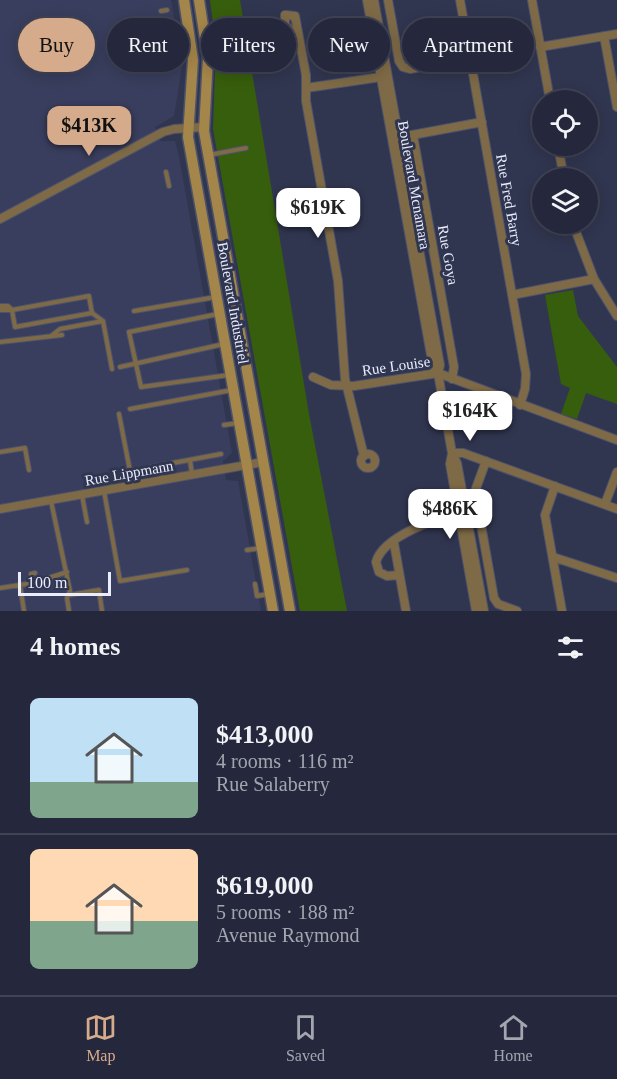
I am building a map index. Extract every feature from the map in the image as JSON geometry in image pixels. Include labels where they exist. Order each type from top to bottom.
[{"type":"street","name":"Boulevard Industriel","points":[[184,0],[193,65],[187,128],[271,611]]},
{"type":"street","name":"Boulevard Industriel","points":[[200,0],[208,58],[204,127],[208,155],[290,611]]},
{"type":"street","name":"Boulevard Mcnamara","points":[[367,0],[440,365],[438,373],[452,453],[450,464],[484,611]]},
{"type":"street","name":"Boulevard Mcnamara","points":[[374,0],[395,138]]},
{"type":"street","points":[[388,0],[399,61],[402,66]]},
{"type":"street","name":"Rue Fred Barry","points":[[460,0],[463,18]]},
{"type":"street","points":[[532,0],[547,90]]},
{"type":"street","points":[[540,47],[617,34]]},
{"type":"street","points":[[604,36],[617,107]]},
{"type":"street","points":[[299,40],[306,101],[338,280],[347,386],[364,456]]},
{"type":"street","name":"Rue Fred Barry","points":[[473,72],[526,374],[525,389],[520,405]]},
{"type":"street","points":[[306,88],[381,77]]},
{"type":"street","points":[[395,138],[482,122]]},
{"type":"street","points":[[0,219],[170,129],[204,127]]},
{"type":"street","name":"Rue Goya","points":[[413,135],[454,368],[452,379]]},
{"type":"street","points":[[577,234],[594,279],[617,316]]},
{"type":"street","points":[[512,295],[594,279]]},
{"type":"street","name":"Rue Louise","points":[[313,377],[331,385],[347,386],[438,373],[617,440]]},
{"type":"street","points":[[452,453],[463,453],[617,508]]},
{"type":"street","points":[[486,461],[476,484],[478,509],[495,600],[518,611]]},
{"type":"street","name":"Rue Lippmann","points":[[0,509],[263,462]]},
{"type":"street","points":[[605,504],[617,472]]},
{"type":"street","points":[[555,486],[545,512],[562,611]]},
{"type":"street","points":[[399,575],[382,574],[376,564],[380,553],[419,526],[478,509]]},
{"type":"street","name":"Boulevard Mcnamara","points":[[462,513],[476,611]]},
{"type":"street","points":[[394,543],[406,611]]},
{"type":"street","points":[[553,557],[617,578]]},
{"type":"lane","points":[[161,11],[167,10]]},
{"type":"lane","points":[[208,155],[246,148]]},
{"type":"lane","points":[[166,172],[169,186]]},
{"type":"lane","points":[[0,308],[12,310],[89,296],[92,313],[103,321],[112,369]]},
{"type":"lane","points":[[134,312],[216,297]]},
{"type":"lane","points":[[12,310],[15,327],[92,313]]},
{"type":"lane","points":[[219,314],[129,332],[141,387],[148,388],[230,375]]},
{"type":"lane","points":[[51,336],[60,329],[103,321]]},
{"type":"lane","points":[[0,342],[62,335]]},
{"type":"lane","points":[[120,367],[225,344]]},
{"type":"lane","points":[[130,409],[233,390]]},
{"type":"lane","points":[[119,414],[133,486]]},
{"type":"lane","points":[[224,425],[239,422]]},
{"type":"lane","points":[[0,452],[25,448],[29,470]]},
{"type":"lane","points":[[130,471],[221,454]]},
{"type":"lane","points":[[190,460],[193,475]]},
{"type":"lane","points":[[159,466],[162,481]]},
{"type":"lane","points":[[104,491],[120,581],[187,570]]},
{"type":"lane","points":[[82,495],[87,522]]},
{"type":"lane","points":[[51,500],[67,572],[69,611]]},
{"type":"lane","points":[[247,550],[261,548]]},
{"type":"lane","points":[[0,588],[67,572]]},
{"type":"lane","points":[[255,584],[254,593],[257,596],[269,594]]},
{"type":"lane","points":[[20,585],[24,611]]},
{"type":"lane","points":[[68,595],[99,590],[102,611]]},
{"type":"shaded area","points":[[0,0],[171,0],[174,18],[107,18],[107,72],[181,72],[174,116],[155,127],[160,141],[175,141],[179,157],[232,453],[223,461],[226,480],[238,481],[261,611],[0,611]]},
{"type":"green space","points":[[210,0],[240,0],[243,18],[212,18]]},
{"type":"green space","points":[[215,72],[252,72],[309,414],[347,611],[300,611],[213,129]]},
{"type":"green space","points":[[573,290],[578,316],[617,367],[617,404],[586,393],[577,419],[561,414],[570,388],[561,384],[545,295]]}]
